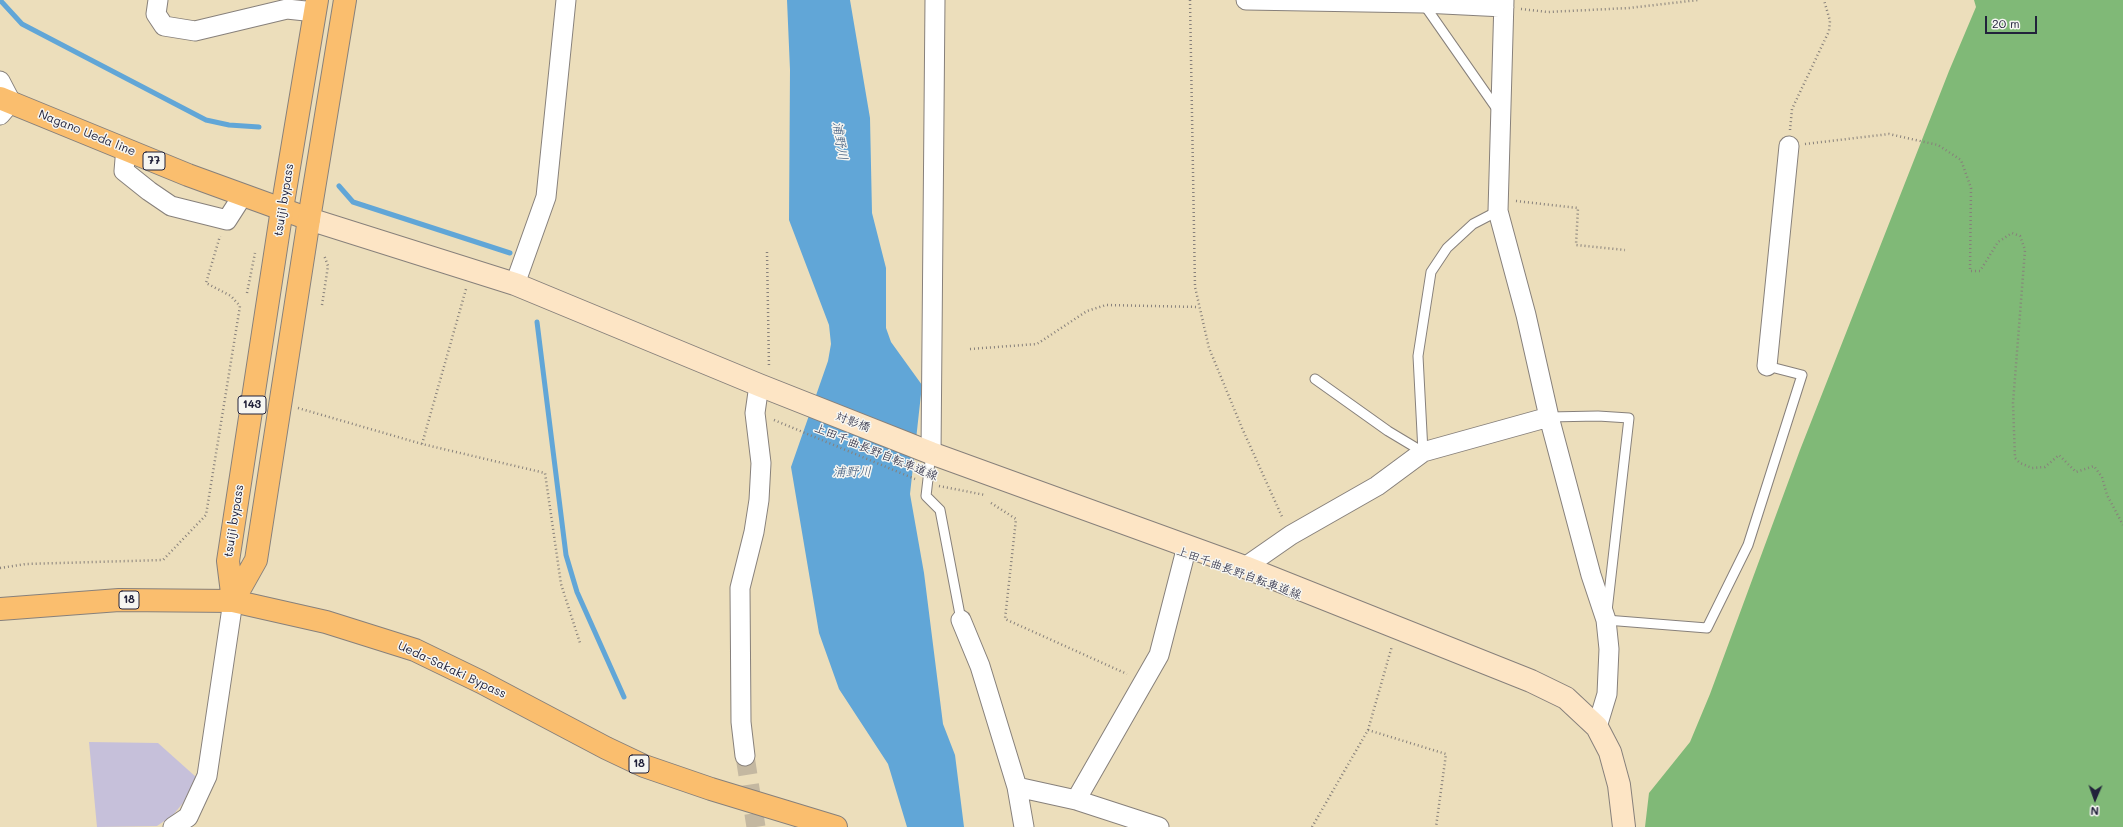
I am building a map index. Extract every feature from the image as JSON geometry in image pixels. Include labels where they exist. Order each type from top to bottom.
[{"type":"main road","name":"143","points":[[233,601],[256,560],[309,219],[346,0]]},
{"type":"main road","name":"tsuiji bypass","points":[[233,601],[228,561],[282,209],[316,6]]},
{"type":"main road","name":"Nagano Ueda line","points":[[4,105],[129,150],[188,175],[309,219]]},
{"type":"main road","name":"Ueda-Sakaki Bypass","points":[[0,609],[119,600],[233,601],[356,630],[415,650],[482,682],[606,748],[644,766],[678,779],[836,827]]},
{"type":"street","points":[[158,0],[156,14],[164,26],[195,32],[287,9],[316,6]]},
{"type":"street","points":[[515,284],[546,197],[566,0]]},
{"type":"street","points":[[926,451],[936,0]]},
{"type":"street","points":[[1246,0],[1422,1],[1504,4],[1502,117],[1498,205],[1526,315],[1549,417],[1591,575],[1606,620],[1609,648],[1607,694],[1597,727]]},
{"type":"street","points":[[0,81],[4,105]]},
{"type":"street","points":[[1768,366],[1789,146]]},
{"type":"street","points":[[129,150],[125,159],[124,171],[149,192],[171,206],[227,220],[243,194]]},
{"type":"street","name":"対影橋","points":[[309,219],[515,284],[770,390],[926,451],[1245,567],[1531,680],[1566,698],[1597,727],[1610,752],[1619,785],[1624,827]]},
{"type":"street","points":[[745,756],[741,722],[740,588],[754,532],[759,500],[761,463],[755,413],[770,390]]},
{"type":"street","points":[[1245,567],[1291,536],[1377,486],[1423,452],[1549,417]]},
{"type":"street","points":[[1076,800],[1159,655],[1187,546]]},
{"type":"street","points":[[173,827],[188,817],[207,776],[233,601]]},
{"type":"street","points":[[961,620],[980,666],[1017,787],[1024,827]]},
{"type":"street","points":[[1017,787],[1076,800],[1159,827]]},
{"type":"lane","points":[[1422,1],[1502,117]]},
{"type":"lane","points":[[1423,452],[1418,356],[1431,272],[1447,248],[1473,224],[1498,205]]},
{"type":"lane","points":[[1549,417],[1598,416],[1629,418],[1606,620],[1707,628],[1748,545],[1802,375],[1768,366]]},
{"type":"lane","points":[[1315,379],[1388,431],[1423,452]]},
{"type":"lane","points":[[926,451],[923,482],[926,496],[940,510],[961,620]]},
{"type":"path","points":[[1190,0],[1195,287],[1198,307],[1209,348],[1229,398],[1260,471],[1291,536]]},
{"type":"path","points":[[1504,4],[1548,12],[1629,8],[1698,0]]},
{"type":"path","points":[[1824,0],[1830,21],[1829,31],[1792,109],[1789,146],[1889,134],[1938,145],[1961,160],[1971,188],[1970,271],[1980,271],[1998,242],[2012,233],[2020,236],[2025,250],[2013,403],[2014,458],[2020,463],[2032,468],[2045,467],[2059,455],[2076,472],[2094,466],[2102,477],[2107,495],[2123,525]]},
{"type":"path","points":[[1498,205],[1578,208],[1576,244],[1625,250]]},
{"type":"path","points":[[0,568],[26,564],[163,560],[206,515],[240,306],[231,296],[206,283],[216,245],[227,220]]},
{"type":"path","points":[[767,252],[770,390]]},
{"type":"path","points":[[247,293],[253,254]]},
{"type":"path","points":[[322,305],[328,266],[324,255]]},
{"type":"path","points":[[422,444],[472,270]]},
{"type":"path","points":[[970,349],[1037,344],[1087,311],[1106,305],[1198,307]]},
{"type":"path","points":[[281,402],[422,444],[545,473],[561,584],[580,643]]},
{"type":"path","name":"上田千曲長野自転車道線","points":[[779,422],[923,482],[953,490],[990,496]]},
{"type":"path","points":[[991,503],[1016,519],[1005,619],[1144,681]]},
{"type":"path","points":[[1312,827],[1368,730],[1396,627]]},
{"type":"path","points":[[1368,730],[1446,754],[1436,827]]},
{"type":"shaded area","points":[[89,742],[158,743],[196,777],[183,803],[173,815],[157,826],[97,827]]},
{"type":"green space","points":[[1974,0],[2123,0],[2123,827],[1645,827],[1649,793],[1690,742],[1710,694],[1800,450],[1949,71],[1976,7]]},
{"type":"water","name":"浦野川","points":[[787,0],[850,0],[870,118],[872,213],[886,268],[886,328],[891,342],[922,385],[910,494],[924,573],[943,724],[955,755],[964,827],[907,827],[888,764],[839,689],[819,633],[791,467],[828,361],[831,344],[829,325],[789,220],[790,70]]},
{"type":"waterway","points":[[0,0],[22,24],[206,120],[229,125],[259,127]]},
{"type":"waterway","points":[[339,186],[353,202],[510,253]]},
{"type":"waterway","points":[[537,322],[566,555],[577,592],[624,697]]},
{"type":"tunnel","points":[[745,756],[756,827]]}]
